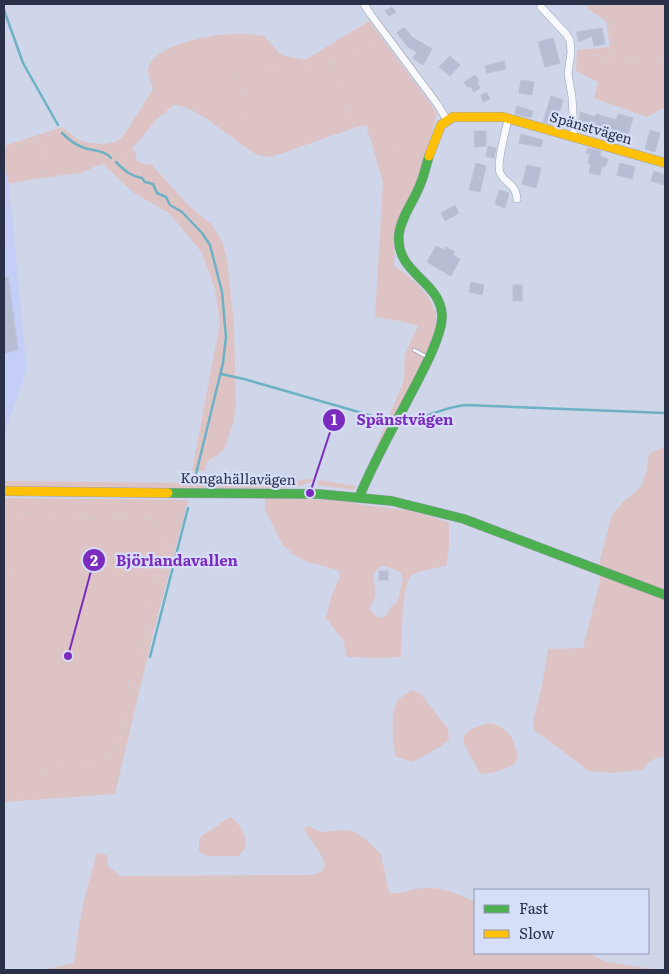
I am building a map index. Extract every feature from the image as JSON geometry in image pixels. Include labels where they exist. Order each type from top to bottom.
[{"type":"street","points":[[359,497],[363,485],[429,358],[441,326],[442,309],[431,288],[406,264],[402,257],[399,234],[405,216],[420,186],[438,131],[447,120],[364,4]]},
{"type":"street","points":[[541,7],[566,34],[570,43],[571,52],[568,74],[572,97],[573,138]]},
{"type":"street","name":"Spänstvägen","points":[[447,120],[453,117],[499,117],[665,163]]},
{"type":"street","points":[[508,119],[499,166],[501,175],[516,189],[517,199]]},
{"type":"street","name":"Kongahällavägen","points":[[4,491],[268,492],[359,497],[407,504],[464,519],[665,594]]},
{"type":"lane","points":[[414,350],[429,358]]},
{"type":"path","points":[[379,4],[382,17]]},
{"type":"path","points":[[607,4],[605,11],[614,44],[612,58]]},
{"type":"path","points":[[570,43],[581,29],[592,28]]},
{"type":"path","points":[[228,140],[249,110],[248,99],[240,90],[237,82],[239,75],[246,69],[256,66],[292,73],[302,72],[345,59],[386,36]]},
{"type":"path","points":[[571,52],[612,58],[648,59],[665,56]]},
{"type":"path","points":[[332,62],[350,105],[353,132]]},
{"type":"path","points":[[4,249],[13,246],[15,242],[10,197],[11,190],[18,185],[81,174],[104,166],[131,152],[153,126],[171,111],[177,110],[189,114],[204,122],[257,159],[269,161],[306,150],[353,132],[365,130],[378,146],[383,149],[428,158]]},
{"type":"path","points":[[4,149],[71,127],[101,138],[110,139]]},
{"type":"path","points":[[506,132],[521,136]]},
{"type":"path","points":[[38,138],[45,156],[47,179]]},
{"type":"path","points":[[462,186],[468,181],[472,181],[475,177],[484,178],[489,164],[496,160],[500,161]]},
{"type":"path","points":[[491,313],[492,299],[510,296]]},
{"type":"path","points":[[316,477],[316,484]]},
{"type":"path","points":[[4,480],[280,482],[316,477],[326,481],[363,485]]},
{"type":"path","points":[[4,523],[26,513],[38,512],[101,520],[152,518],[161,524],[168,537],[148,610],[145,639],[129,675],[127,722],[110,758],[98,764],[58,763],[43,772],[26,794],[4,795]]},
{"type":"path","points":[[4,565],[24,579]]},
{"type":"shaded area","points":[[588,4],[665,4],[665,107],[647,117],[594,98],[598,82],[576,71],[577,50],[610,47],[606,21],[587,8]]},
{"type":"shaded area","points":[[369,21],[437,114],[419,178],[398,227],[395,241],[394,266],[418,285],[432,304],[435,311],[436,324],[432,342],[402,405],[372,456],[403,383],[405,356],[418,326],[375,317],[383,183],[370,137],[367,133],[368,125],[357,127],[271,157],[261,156],[194,111],[174,105],[157,119],[132,149],[136,153],[136,160],[143,164],[152,165],[189,206],[211,224],[222,241],[227,260],[234,323],[236,408],[233,423],[224,450],[207,462],[205,471],[192,471],[220,323],[215,289],[202,253],[170,214],[134,193],[104,163],[80,173],[9,184],[6,171],[4,171],[4,146],[62,127],[77,139],[89,143],[105,144],[115,142],[122,137],[153,89],[148,70],[152,61],[160,54],[184,43],[212,36],[241,34],[264,36],[281,55],[305,60]]},
{"type":"shaded area","points":[[4,171],[6,171],[9,184],[27,370],[4,433]]},
{"type":"shaded area","points":[[665,446],[665,757],[655,759],[642,770],[611,773],[589,771],[534,730],[533,720],[541,690],[548,649],[583,648],[600,580],[600,559],[612,515],[623,502],[641,487],[649,454]]},
{"type":"shaded area","points":[[315,480],[300,486],[279,489],[4,487],[4,481],[275,484]]},
{"type":"shaded area","points":[[319,480],[355,486],[356,488],[353,490],[317,485]]},
{"type":"shaded area","points":[[265,497],[347,501],[364,505],[409,510],[449,522],[449,548],[446,566],[418,572],[408,580],[404,600],[401,657],[347,657],[344,642],[326,618],[332,594],[340,577],[338,570],[307,562],[294,555],[282,544],[265,509]],"holes":[[[382,566],[400,572],[403,579],[397,603],[392,605],[386,616],[382,618],[375,616],[369,608],[375,596],[375,572]]]},
{"type":"shaded area","points":[[4,498],[188,500],[151,642],[115,794],[4,802]]},
{"type":"shaded area","points":[[412,690],[420,693],[448,729],[449,739],[441,746],[413,762],[396,757],[393,729],[393,713],[397,702]]},
{"type":"shaded area","points":[[491,723],[507,731],[514,743],[518,756],[515,763],[508,768],[480,774],[466,748],[464,736],[468,731]]},
{"type":"shaded area","points":[[230,817],[243,831],[246,839],[244,850],[238,856],[207,856],[199,852],[199,838]]},
{"type":"shaded area","points":[[309,826],[321,832],[345,830],[355,832],[370,843],[381,854],[389,893],[421,888],[435,888],[474,902],[474,954],[588,954],[608,962],[658,970],[43,970],[74,963],[82,909],[96,853],[107,855],[108,866],[120,876],[312,875],[322,871],[325,865],[304,829]]},
{"type":"building","points":[[392,7],[396,12],[389,16],[385,11]]},
{"type":"building","points":[[404,27],[412,37],[432,49],[423,65],[413,58],[417,52],[408,47],[397,33]]},
{"type":"building","points":[[602,28],[605,44],[594,46],[592,36],[579,42],[576,32]]},
{"type":"building","points":[[553,38],[560,63],[545,67],[538,42]]},
{"type":"building","points":[[450,56],[460,65],[450,76],[439,67]]},
{"type":"building","points":[[504,61],[506,69],[487,73],[485,66]]},
{"type":"building","points":[[475,75],[479,81],[477,82],[480,88],[474,92],[464,82]]},
{"type":"building","points":[[521,80],[534,82],[532,95],[519,93]]},
{"type":"building","points":[[487,93],[490,99],[483,102],[481,95]]},
{"type":"building","points":[[551,96],[563,100],[560,111],[557,110],[553,125],[543,122]]},
{"type":"building","points":[[517,106],[533,111],[531,118],[515,114]]},
{"type":"building","points":[[580,112],[595,117],[596,114],[616,120],[618,114],[633,118],[628,135],[614,131],[613,135],[603,132],[602,134],[591,131],[592,128],[579,124]]},
{"type":"building","points":[[650,130],[660,133],[655,152],[645,149]]},
{"type":"building","points":[[474,131],[486,131],[486,146],[475,147]]},
{"type":"building","points":[[521,134],[543,140],[541,147],[519,143]]},
{"type":"building","points":[[488,146],[496,148],[494,158],[486,156]]},
{"type":"building","points":[[588,148],[601,151],[600,156],[608,159],[605,167],[602,166],[600,175],[589,173],[591,164],[588,163],[590,154],[586,153]]},
{"type":"building","points":[[476,163],[486,166],[480,192],[469,190]]},
{"type":"building","points":[[620,163],[635,167],[632,179],[617,175]]},
{"type":"building","points":[[527,165],[541,168],[536,188],[522,184]]},
{"type":"building","points":[[654,171],[665,175],[664,185],[651,181]]},
{"type":"building","points":[[499,190],[509,193],[505,208],[495,204]]},
{"type":"building","points":[[455,205],[459,213],[445,221],[441,213]]},
{"type":"building","points":[[436,246],[444,250],[446,247],[455,252],[453,255],[460,259],[451,276],[427,262]]},
{"type":"building","points":[[8,277],[18,350],[5,353],[4,278]]},
{"type":"building","points":[[471,282],[484,285],[482,295],[469,292]]},
{"type":"building","points":[[513,285],[522,285],[522,301],[513,301]]},
{"type":"building","points":[[379,571],[388,571],[388,580],[379,580]]},
{"type":"waterway","points":[[4,10],[23,63],[58,125]]},
{"type":"waterway","points":[[62,133],[76,144],[105,153],[111,158]]},
{"type":"waterway","points":[[116,162],[131,174],[153,184],[157,193],[166,197],[170,205],[182,212],[202,233],[210,245],[222,292],[226,337],[223,363],[195,478]]},
{"type":"waterway","points":[[221,374],[376,417],[392,418]]},
{"type":"waterway","points":[[406,421],[465,405],[665,413]]},
{"type":"waterway","points":[[150,657],[188,508]]},
{"type":"traffic: fast","points":[[359,497],[427,362],[441,325],[442,315],[439,303],[434,293],[404,259],[400,248],[399,234],[405,215],[421,182],[429,156]]},
{"type":"traffic: fast","points":[[168,493],[319,494],[392,501],[464,519],[665,595]]},
{"type":"traffic: slow","points":[[429,156],[441,125],[453,117],[503,117],[665,163]]},
{"type":"traffic: slow","points":[[4,491],[168,493]]},
{"type":"place","name":"Spänstvägen","points":[[310,493]]},
{"type":"place","name":"Björlandavallen","points":[[68,656]]}]
